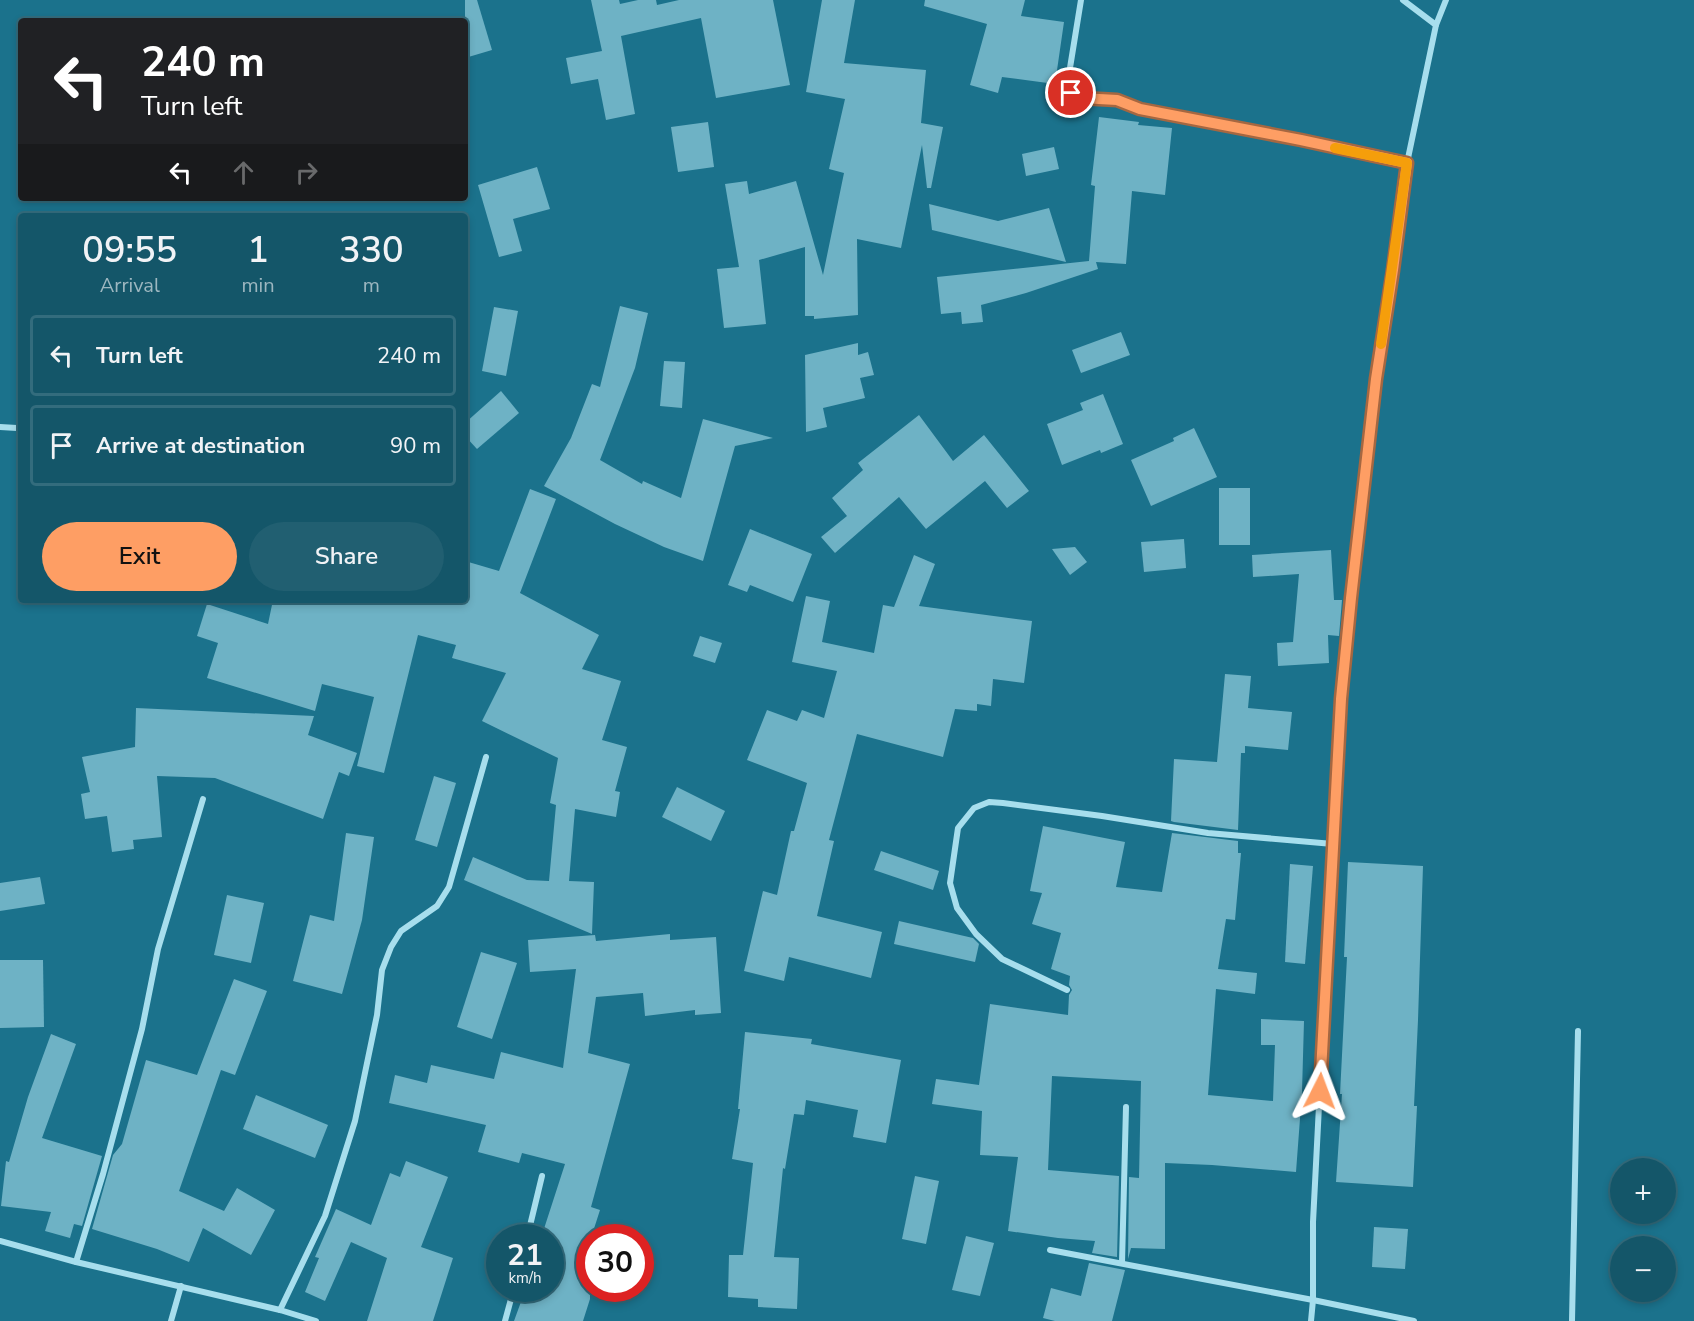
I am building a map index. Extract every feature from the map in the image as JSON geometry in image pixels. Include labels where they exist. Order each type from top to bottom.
[{"type":"street","points":[[1081,0],[1069,74],[1071,93],[1081,98],[1117,100],[1140,109],[1407,163]]},
{"type":"street","points":[[1403,0],[1436,25]]},
{"type":"street","points":[[1311,1321],[1313,1222],[1332,844],[1351,598],[1376,379],[1407,163],[1436,25],[1446,0]]},
{"type":"street","points":[[0,427],[17,428]]},
{"type":"street","points":[[280,1310],[325,1216],[355,1121],[377,1015],[382,970],[391,947],[401,931],[436,906],[448,887],[486,757]]},
{"type":"street","points":[[76,1262],[103,1174],[142,1029],[158,949],[203,799]]},
{"type":"street","points":[[1067,990],[1002,959],[975,934],[957,908],[950,883],[958,828],[974,808],[989,802],[1003,803],[1208,833],[1332,844]]},
{"type":"street","points":[[1572,1321],[1578,1030]]},
{"type":"street","points":[[1122,1263],[1126,1107]]},
{"type":"street","points":[[530,1224],[542,1176]]},
{"type":"street","points":[[0,1241],[76,1262],[280,1310],[316,1321]]},
{"type":"street","points":[[1050,1250],[1414,1321]]},
{"type":"street","points":[[171,1321],[181,1286]]},
{"type":"street","points":[[504,1321],[510,1302]]},
{"type":"building","points":[[465,0],[477,0],[492,50],[468,57],[468,18],[465,18]]},
{"type":"building","points":[[591,0],[619,0],[620,4],[638,0],[656,0],[657,5],[679,0],[773,0],[790,85],[716,98],[701,18],[621,36],[635,114],[606,120],[598,79],[571,84],[566,58],[602,51]]},
{"type":"building","points":[[822,0],[855,0],[844,63],[926,70],[921,123],[943,127],[931,188],[927,188],[922,145],[901,248],[857,239],[858,315],[814,319],[814,316],[805,316],[805,247],[759,260],[766,324],[724,328],[717,269],[739,267],[725,184],[747,181],[749,194],[796,181],[823,275],[844,173],[829,169],[845,99],[806,92]]},
{"type":"building","points":[[925,0],[1025,0],[1021,16],[1064,22],[1055,84],[1002,77],[998,93],[970,85],[987,24],[924,6]]},
{"type":"building","points":[[1099,117],[1139,122],[1138,125],[1172,128],[1165,195],[1132,191],[1126,264],[1096,262],[1098,269],[981,305],[983,322],[962,324],[961,312],[941,314],[937,277],[1089,261],[1095,186],[1091,185]]},
{"type":"building","points":[[708,122],[714,167],[678,172],[671,127]]},
{"type":"building","points":[[1054,147],[1059,169],[1026,176],[1022,154]]},
{"type":"building","points":[[537,167],[550,209],[513,219],[522,251],[499,257],[478,185]]},
{"type":"building","points":[[929,204],[998,221],[1049,208],[1066,262],[932,230]]},
{"type":"building","points":[[620,306],[648,313],[635,368],[600,460],[642,484],[643,481],[681,498],[703,419],[773,438],[735,446],[703,561],[664,547],[615,524],[544,486],[571,438],[592,384],[600,387]]},
{"type":"building","points":[[494,307],[518,311],[506,376],[482,371]]},
{"type":"building","points":[[1121,332],[1130,355],[1081,373],[1072,350]]},
{"type":"building","points":[[858,343],[858,355],[868,352],[874,375],[860,378],[865,398],[823,408],[827,427],[806,432],[805,355]]},
{"type":"building","points":[[664,361],[685,362],[682,408],[660,406]]},
{"type":"building","points":[[501,391],[519,413],[477,449],[468,439],[468,420]]},
{"type":"building","points":[[1103,394],[1123,444],[1101,453],[1100,450],[1062,465],[1047,424],[1083,410],[1080,403]]},
{"type":"building","points":[[919,415],[953,461],[984,435],[1029,491],[1007,508],[985,481],[926,529],[899,497],[835,553],[821,537],[847,516],[832,498],[863,470],[858,463]]},
{"type":"building","points":[[1194,428],[1217,477],[1151,506],[1131,460],[1174,441],[1173,438]]},
{"type":"building","points":[[1219,488],[1250,488],[1250,545],[1219,545]]},
{"type":"building","points":[[530,489],[556,499],[520,593],[599,635],[582,669],[621,681],[602,740],[627,747],[615,791],[620,792],[616,817],[575,809],[569,881],[594,882],[592,934],[464,880],[473,857],[527,880],[549,881],[556,805],[550,803],[558,758],[482,721],[506,673],[452,658],[456,645],[418,635],[384,773],[357,766],[374,697],[322,684],[315,711],[207,678],[218,643],[197,636],[207,604],[268,624],[272,603],[468,603],[468,562],[499,571]]},
{"type":"building","points":[[750,529],[812,554],[793,602],[750,585],[747,592],[728,585]]},
{"type":"building","points":[[1184,539],[1186,568],[1144,572],[1141,542]]},
{"type":"building","points":[[1075,547],[1087,562],[1070,575],[1052,549]]},
{"type":"building","points":[[1331,550],[1334,600],[1342,600],[1339,636],[1328,635],[1329,663],[1278,666],[1277,643],[1293,642],[1299,574],[1253,577],[1252,555]]},
{"type":"building","points":[[914,555],[935,564],[919,606],[1032,621],[1024,683],[993,679],[991,706],[977,704],[977,711],[955,709],[943,757],[857,734],[829,840],[834,841],[817,916],[882,932],[871,978],[789,957],[784,981],[744,971],[763,891],[777,895],[791,831],[794,831],[807,783],[747,760],[767,710],[797,721],[802,710],[824,718],[837,671],[792,662],[806,596],[830,601],[822,642],[874,653],[883,605],[894,607]]},
{"type":"building","points":[[700,636],[722,643],[715,663],[693,656]]},
{"type":"building","points":[[1225,674],[1251,676],[1248,708],[1292,712],[1288,750],[1245,746],[1245,753],[1241,753],[1238,830],[1171,821],[1174,759],[1217,762]]},
{"type":"building","points":[[136,708],[314,716],[308,735],[357,753],[349,776],[339,772],[323,819],[215,778],[157,776],[162,837],[133,840],[134,849],[112,852],[107,816],[85,819],[81,794],[90,792],[82,757],[135,747]]},
{"type":"building","points":[[434,776],[456,783],[437,847],[415,840]]},
{"type":"building","points":[[677,787],[725,811],[711,841],[662,817]]},
{"type":"building","points":[[1043,826],[1125,842],[1116,887],[1162,892],[1172,833],[1238,841],[1238,853],[1241,853],[1235,920],[1226,919],[1218,969],[1257,973],[1255,994],[1216,989],[1208,1095],[1273,1101],[1275,1045],[1261,1045],[1261,1019],[1304,1021],[1296,1172],[1165,1163],[1165,1249],[1131,1248],[1128,1259],[1129,1177],[1139,1178],[1141,1081],[1052,1076],[1048,1170],[1119,1176],[1117,1257],[1092,1253],[1095,1241],[1008,1231],[1018,1157],[980,1155],[982,1111],[932,1104],[936,1079],[979,1085],[990,1004],[1068,1015],[1069,995],[1072,990],[1069,985],[1070,976],[1051,969],[1061,933],[1032,924],[1042,893],[1030,891]]},
{"type":"building","points":[[346,833],[374,837],[362,920],[342,994],[293,981],[310,915],[334,921]]},
{"type":"building","points":[[881,851],[939,871],[933,890],[874,870]]},
{"type":"building","points":[[1348,862],[1423,866],[1413,1187],[1336,1182],[1342,1094],[1340,1094],[1347,957],[1344,957]]},
{"type":"building","points":[[1290,864],[1313,866],[1305,964],[1285,962]]},
{"type":"building","points":[[40,877],[45,904],[0,911],[0,883]]},
{"type":"building","points":[[227,895],[264,903],[251,963],[214,955]]},
{"type":"building","points":[[899,921],[973,938],[979,944],[975,962],[894,944]]},
{"type":"building","points":[[670,934],[670,940],[716,937],[721,1013],[695,1015],[695,1010],[645,1016],[643,993],[596,997],[588,1053],[630,1064],[591,1207],[600,1210],[596,1224],[576,1224],[576,1302],[589,1302],[583,1321],[514,1321],[521,1302],[564,1302],[564,1224],[546,1224],[565,1164],[522,1153],[519,1163],[478,1152],[486,1125],[389,1103],[395,1075],[427,1083],[431,1065],[494,1079],[501,1052],[563,1068],[576,969],[530,972],[528,940],[595,935],[596,941]]},
{"type":"building","points":[[481,952],[517,963],[492,1039],[457,1027]]},
{"type":"building","points":[[0,960],[43,960],[44,1027],[0,1028]]},
{"type":"building","points":[[234,979],[267,991],[235,1075],[221,1070],[179,1191],[224,1211],[237,1188],[275,1210],[251,1255],[203,1228],[189,1262],[157,1249],[92,1229],[113,1155],[122,1144],[146,1060],[197,1075]]},
{"type":"building","points":[[745,1032],[812,1039],[811,1044],[901,1060],[886,1143],[853,1137],[858,1110],[806,1100],[804,1115],[794,1114],[785,1169],[783,1168],[774,1257],[799,1258],[797,1309],[758,1307],[758,1299],[728,1297],[729,1255],[743,1255],[753,1163],[732,1159],[740,1109],[738,1109]]},
{"type":"building","points":[[51,1034],[76,1044],[42,1138],[102,1156],[82,1226],[74,1224],[70,1238],[45,1231],[51,1212],[1,1206],[6,1161],[9,1162],[28,1097]]},
{"type":"building","points":[[256,1095],[328,1125],[315,1158],[243,1129]]},
{"type":"building","points":[[406,1161],[448,1177],[421,1247],[453,1258],[433,1321],[367,1321],[387,1258],[351,1242],[325,1301],[305,1292],[319,1258],[315,1257],[336,1209],[371,1225],[390,1173],[400,1177]]},
{"type":"building","points":[[915,1176],[939,1181],[926,1244],[902,1239]]},
{"type":"building","points":[[1374,1227],[1408,1229],[1405,1269],[1372,1267]]},
{"type":"building","points":[[966,1236],[994,1243],[980,1296],[952,1290]]},
{"type":"building","points":[[1089,1263],[1125,1270],[1112,1321],[1055,1321],[1043,1318],[1051,1288],[1081,1296]]},
{"type":"slow traffic","points":[[1335,148],[1407,163],[1381,344]]},
{"type":"route","points":[[1071,93],[1081,98],[1117,100],[1140,109],[1407,163],[1376,379],[1341,699],[1320,1091]]}]
